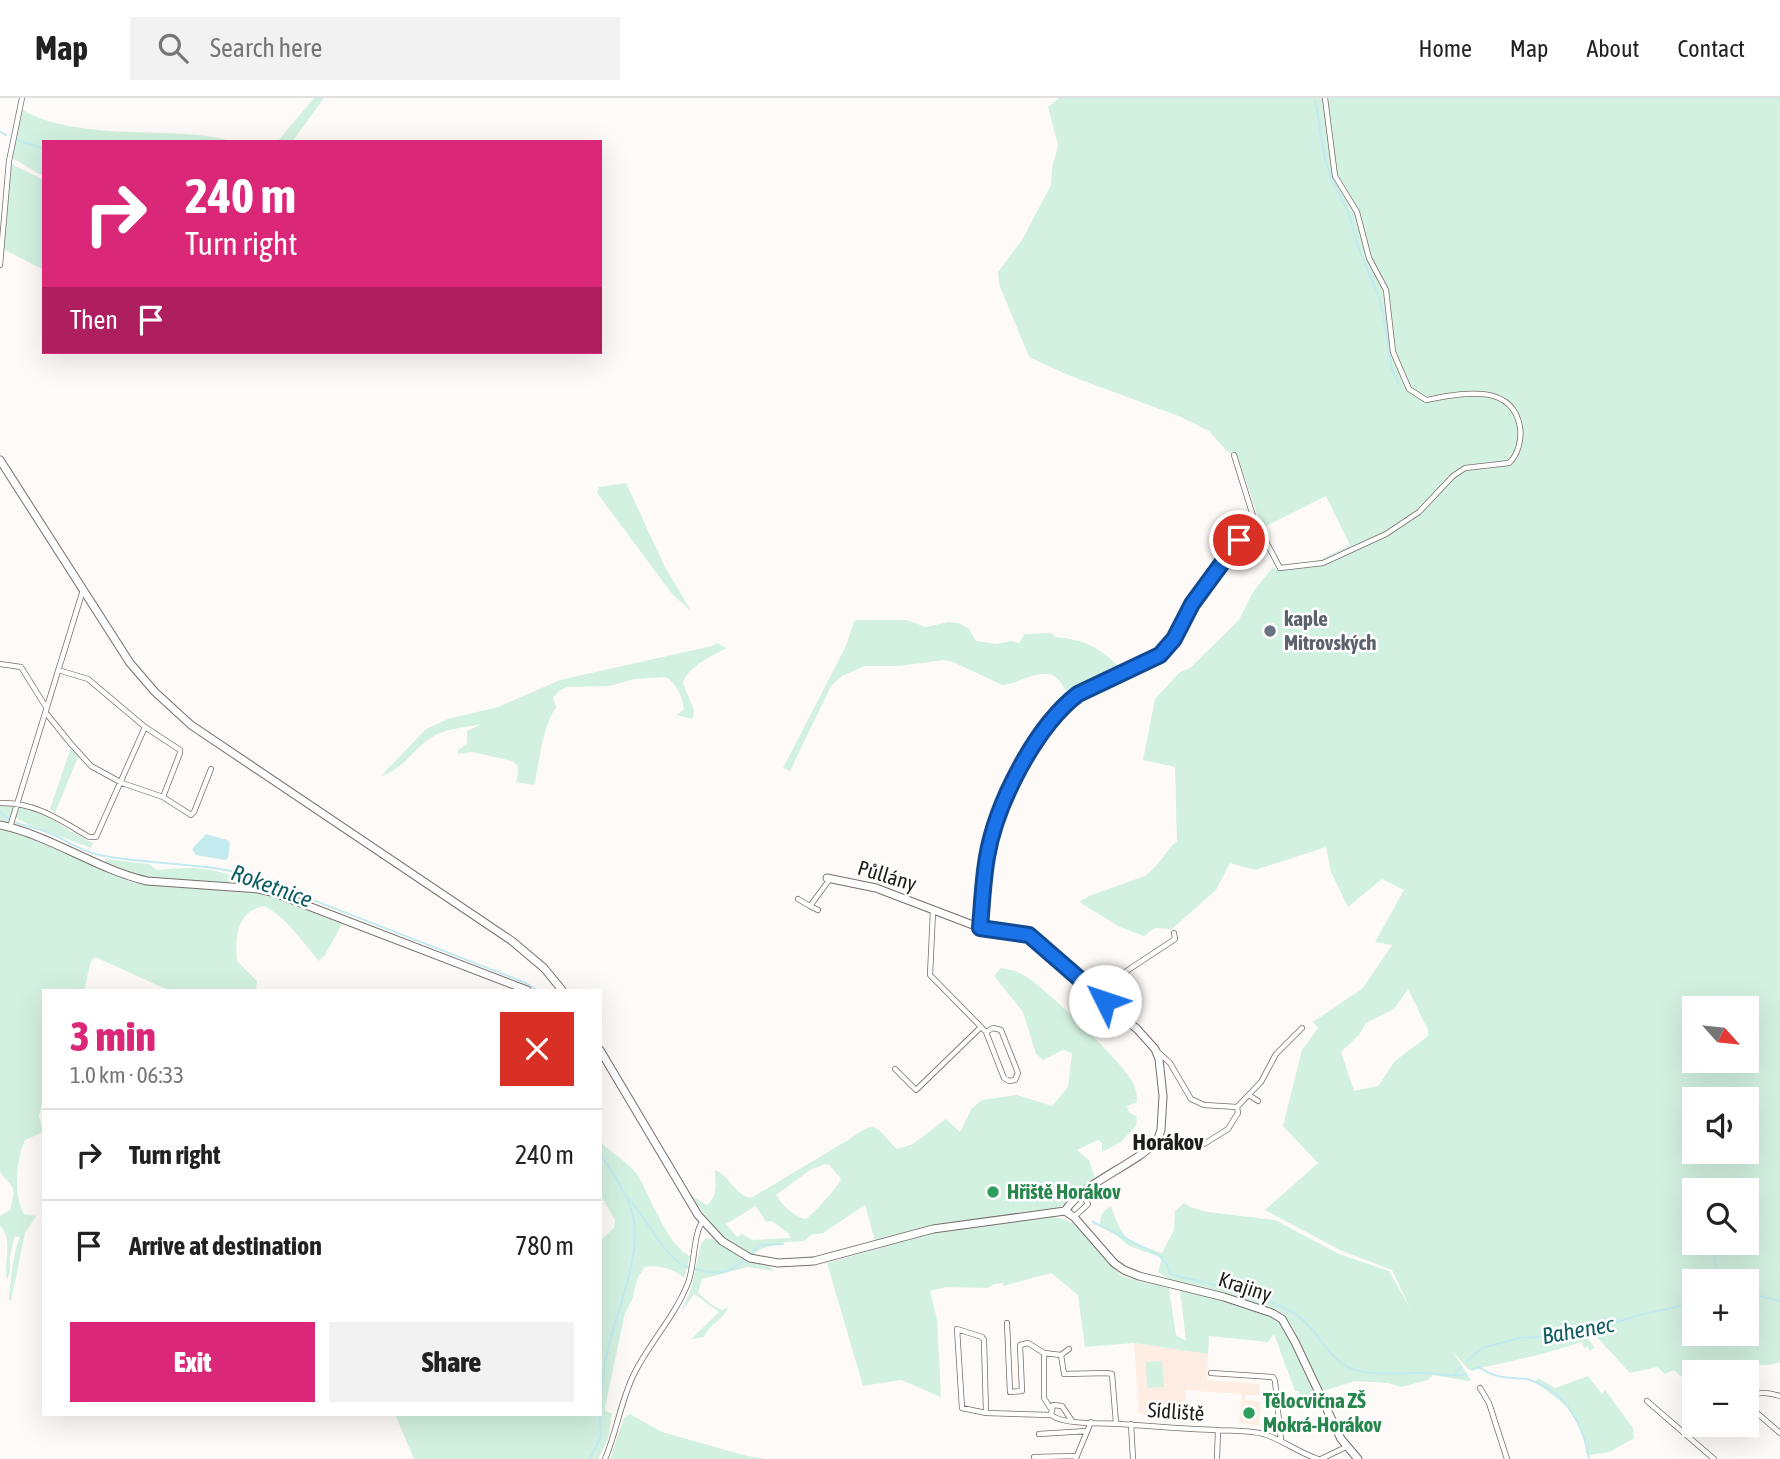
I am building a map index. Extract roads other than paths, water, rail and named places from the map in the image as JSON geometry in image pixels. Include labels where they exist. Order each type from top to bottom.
[{"type":"street","points":[[0,264],[9,160],[22,98]]},
{"type":"street","points":[[1234,455],[1254,519],[1279,568],[1323,563],[1397,527],[1419,512],[1453,476],[1465,468],[1510,464],[1518,448],[1521,430],[1512,405],[1496,396],[1460,394],[1426,400],[1409,389],[1393,352],[1387,290],[1368,258],[1357,212],[1335,176],[1325,98]]},
{"type":"street","points":[[0,460],[130,663],[155,692],[180,715],[512,941],[544,968],[561,989]]},
{"type":"street","points":[[980,928],[987,857],[992,837],[1023,758],[1066,703],[1078,694],[1160,655],[1174,639],[1192,604],[1254,519]]},
{"type":"street","points":[[11,823],[83,589]]},
{"type":"street","points":[[0,664],[20,667],[57,728],[98,771],[119,782],[163,797],[191,814],[211,769]]},
{"type":"street","points":[[58,670],[88,679],[145,727],[181,751],[163,797]]},
{"type":"street","points":[[0,803],[17,804],[48,812],[93,838],[99,834],[119,782],[145,727]]},
{"type":"street","points":[[0,825],[11,823],[130,877],[272,892],[524,989]]},
{"type":"street","name":"Půllány","points":[[810,906],[829,878],[876,888],[980,928],[1029,935],[1137,1029],[1155,1049]]},
{"type":"street","points":[[797,899],[818,910]]},
{"type":"street","name":"Půllány","points":[[933,910],[930,975],[986,1032],[1004,1078],[1012,1082],[1017,1079],[1018,1073],[1001,1030],[993,1028],[986,1032]]},
{"type":"street","points":[[1090,987],[1096,981],[1119,976],[1175,939],[1174,933]]},
{"type":"street","points":[[895,1069],[916,1090],[981,1027]]},
{"type":"street","points":[[1155,1049],[1170,1063],[1191,1100],[1204,1105],[1237,1107],[1261,1082],[1276,1054],[1302,1028]]},
{"type":"street","points":[[602,1053],[703,1221],[722,1241],[748,1257],[778,1263],[814,1261],[933,1229],[1065,1211],[1082,1194],[1157,1140],[1161,1130],[1163,1096],[1159,1059],[1155,1049]]},
{"type":"street","points":[[1249,1095],[1258,1101]]},
{"type":"street","points":[[1157,1140],[1205,1144],[1228,1129],[1238,1113],[1237,1107]]},
{"type":"street","points":[[1074,1217],[1088,1205],[1082,1194]]},
{"type":"street","name":"Krajiny","points":[[1065,1211],[1074,1217],[1114,1263],[1130,1273],[1224,1297],[1282,1319],[1346,1447],[1358,1459]]},
{"type":"street","points":[[605,1459],[633,1376],[674,1311],[692,1272],[698,1229],[703,1221]]},
{"type":"street","points":[[1007,1324],[1010,1392],[1022,1391],[1020,1345]]},
{"type":"street","points":[[957,1329],[984,1340],[986,1413],[962,1408],[957,1329]]},
{"type":"street","points":[[1008,1342],[1020,1345],[1028,1343],[1044,1353],[1061,1355],[1069,1349]]},
{"type":"street","points":[[1044,1353],[1044,1398],[1051,1413]]},
{"type":"street","name":"Sídliště","points":[[1061,1355],[1064,1374],[1112,1374],[1116,1423]]},
{"type":"street","points":[[1211,1373],[1273,1377],[1281,1442]]},
{"type":"street","points":[[1480,1388],[1489,1403],[1507,1459]]},
{"type":"street","points":[[1780,1396],[1763,1392],[1756,1394],[1751,1398],[1749,1406],[1780,1433]]},
{"type":"street","points":[[1647,1401],[1714,1459]]},
{"type":"street","name":"Sídliště","points":[[1051,1413],[1053,1405],[1061,1405],[1072,1421]]},
{"type":"street","name":"Sídliště","points":[[986,1413],[1051,1413]]},
{"type":"street","name":"Sídliště","points":[[1051,1413],[1056,1419],[1072,1421],[1257,1433],[1319,1459],[1346,1447]]},
{"type":"street","points":[[1034,1457],[1077,1458],[1091,1422]]},
{"type":"street","name":"Sídliště","points":[[1131,1424],[1133,1459]]},
{"type":"street","name":"Sídliště","points":[[1217,1459],[1218,1430]]},
{"type":"street","points":[[1039,1434],[1087,1432]]},
{"type":"water","points":[[206,834],[230,843],[228,858],[225,860],[196,855],[192,849]]},
{"type":"waterway","points":[[1315,98],[1325,159],[1376,289],[1383,313],[1392,370],[1398,383]]},
{"type":"waterway","points":[[0,132],[6,135]]},
{"type":"waterway","points":[[15,139],[42,148]]},
{"type":"waterway","name":"Roketnice","points":[[0,812],[15,822],[99,855],[249,875],[535,989]]},
{"type":"waterway","name":"Roketnice","points":[[602,1156],[629,1203],[635,1238],[630,1272],[606,1358],[602,1387]]},
{"type":"waterway","points":[[628,1198],[669,1254],[684,1266],[719,1272],[735,1267],[745,1259]]},
{"type":"waterway","points":[[1093,1222],[1160,1256],[1167,1264],[1170,1274],[1248,1294],[1292,1312],[1306,1323],[1333,1356],[1348,1367],[1369,1373],[1455,1376],[1466,1374]]},
{"type":"waterway","points":[[749,1255],[760,1245],[783,1244]]},
{"type":"waterway","points":[[1714,1255],[1716,1269]]},
{"type":"waterway","name":"Bahenec","points":[[1759,1296],[1780,1301]]},
{"type":"waterway","name":"Bahenec","points":[[1466,1362],[1482,1348],[1519,1338],[1576,1335],[1639,1315],[1682,1306]]},
{"type":"waterway","name":"Bahenec","points":[[1455,1374],[1461,1367]]},
{"type":"waterway","points":[[1472,1370],[1478,1367],[1495,1375],[1530,1380],[1553,1392],[1563,1401],[1577,1422],[1589,1459]]},
{"type":"waterway","name":"Roketnice","points":[[590,1459],[601,1436],[600,1416]]},
{"type":"place","name":"kaple Mitrovských","points":[[1270,631]]},
{"type":"place","name":"Hřiště Horákov","points":[[993,1192]]},
{"type":"place","name":"Tělocvična ZŠ Mokrá-Horákov","points":[[1249,1413]]},
{"type":"district","name":"Horákov","points":[[1168,1142]]}]
